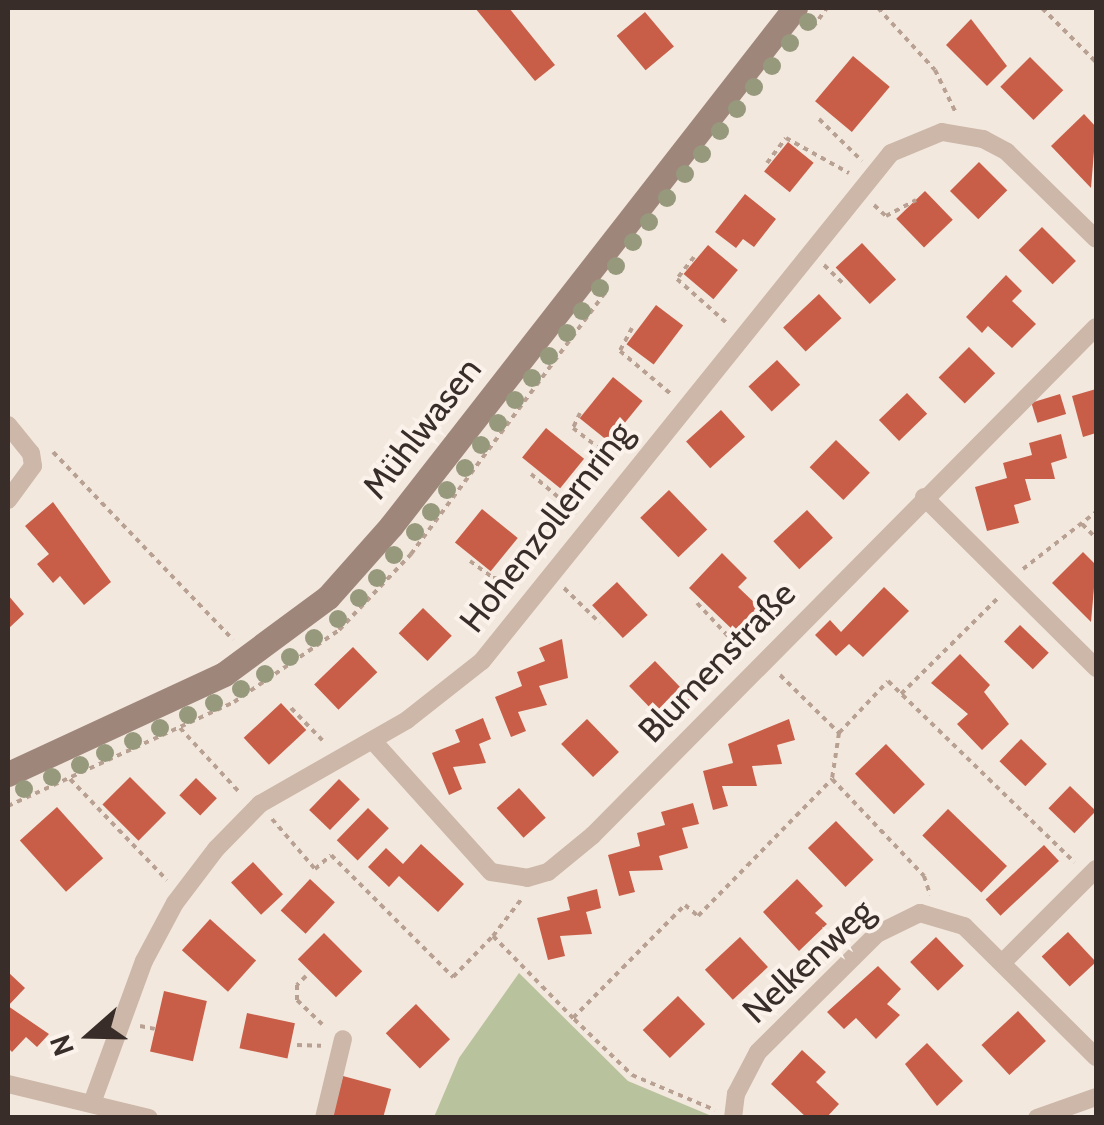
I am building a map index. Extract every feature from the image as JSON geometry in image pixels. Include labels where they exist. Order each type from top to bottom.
[{"type":"street","name":"Mühlwasen","points":[[8,774],[248,659],[305,618],[370,551],[795,8]]},
{"type":"street","name":"Hohenzollernring","points":[[92,1103],[144,961],[181,894],[257,807],[372,741],[472,670],[864,181],[919,136],[961,132]]},
{"type":"street","points":[[961,132],[1007,152],[1096,239]]},
{"type":"street","name":"Blumenstraße","points":[[527,878],[568,859],[924,496],[1096,327]]},
{"type":"street","points":[[8,425],[31,453],[34,466],[8,500]]},
{"type":"street","points":[[924,496],[1096,668]]},
{"type":"street","points":[[372,741],[491,872],[527,878]]},
{"type":"street","points":[[1003,962],[1093,873]]},
{"type":"street","name":"Nelkenweg","points":[[726,1114],[758,1052],[877,934],[908,916],[932,914],[964,926],[1096,1058]]},
{"type":"street","points":[[324,1118],[343,1039]]},
{"type":"street","points":[[8,1084],[148,1118]]},
{"type":"street","points":[[1037,1118],[1096,1098]]},
{"type":"path","points":[[878,8],[945,85],[961,132]]},
{"type":"path","points":[[1042,8],[1096,62]]},
{"type":"path","points":[[820,119],[886,216],[916,200]]},
{"type":"path","points":[[768,163],[786,138],[799,140],[864,181]]},
{"type":"path","points":[[694,257],[677,279],[740,335]]},
{"type":"path","points":[[632,328],[620,351],[684,405]]},
{"type":"path","points":[[580,413],[573,428],[630,472]]},
{"type":"path","points":[[46,444],[248,659]]},
{"type":"path","points":[[531,474],[589,524]]},
{"type":"path","points":[[901,694],[1046,546],[1096,512]]},
{"type":"path","points":[[1080,523],[1096,538]]},
{"type":"path","points":[[470,561],[493,578],[515,575],[546,580],[600,623]]},
{"type":"path","points":[[697,603],[840,733]]},
{"type":"path","points":[[573,1018],[686,904],[698,916],[832,779],[840,733],[888,681],[1093,873]]},
{"type":"path","points":[[291,708],[339,758]]},
{"type":"path","points":[[179,728],[315,868],[331,855],[453,977],[520,907],[527,878]]},
{"type":"path","points":[[68,778],[181,894]]},
{"type":"path","points":[[832,779],[924,876],[932,914]]},
{"type":"path","points":[[493,936],[632,1075],[726,1114]]},
{"type":"path","points":[[306,976],[297,985],[297,1000],[322,1024]]},
{"type":"green space","points":[[519,973],[628,1081],[714,1117],[434,1117],[459,1058]]},
{"type":"building","points":[[475,8],[509,8],[555,65],[535,81]]},
{"type":"building","points":[[645,12],[674,46],[646,70],[617,36]]},
{"type":"building","points":[[971,19],[1007,66],[987,86],[946,45]]},
{"type":"building","points":[[853,56],[890,87],[852,132],[815,101]]},
{"type":"building","points":[[1030,57],[1063,90],[1034,120],[1000,87]]},
{"type":"building","points":[[1084,114],[1096,127],[1091,188],[1051,146]]},
{"type":"building","points":[[788,142],[814,163],[790,192],[764,172]]},
{"type":"building","points":[[979,162],[1007,190],[978,219],[950,191]]},
{"type":"building","points":[[925,191],[953,220],[924,248],[896,219]]},
{"type":"building","points":[[745,194],[776,219],[754,247],[743,239],[736,248],[715,232]]},
{"type":"building","points":[[1042,227],[1076,261],[1053,284],[1019,250]]},
{"type":"building","points":[[862,243],[896,280],[870,304],[836,268]]},
{"type":"building","points":[[708,245],[738,270],[713,299],[684,274]]},
{"type":"building","points":[[1006,275],[1022,291],[1012,301],[1036,324],[1012,348],[988,326],[982,333],[966,317]]},
{"type":"building","points":[[819,294],[842,318],[806,352],[783,327]]},
{"type":"building","points":[[656,305],[683,325],[654,365],[627,344]]},
{"type":"building","points":[[969,347],[995,373],[965,404],[939,377]]},
{"type":"building","points":[[777,360],[800,385],[772,411],[748,387]]},
{"type":"building","points":[[613,377],[643,401],[609,442],[580,418]]},
{"type":"building","points":[[1096,389],[1096,433],[1083,437],[1072,396]]},
{"type":"building","points":[[907,393],[927,414],[899,441],[879,420]]},
{"type":"building","points":[[1060,394],[1066,414],[1037,423],[1031,403]]},
{"type":"building","points":[[721,410],[745,437],[710,468],[686,441]]},
{"type":"building","points":[[546,428],[584,459],[560,488],[522,458]]},
{"type":"building","points":[[1061,434],[1067,458],[1051,463],[1055,479],[1025,479],[1031,500],[1014,505],[1019,523],[987,531],[975,487],[1007,478],[1003,463],[1032,455],[1029,443]]},
{"type":"building","points":[[836,440],[870,473],[843,500],[810,467]]},
{"type":"building","points":[[669,490],[707,530],[678,557],[640,518]]},
{"type":"building","points":[[53,502],[111,582],[84,605],[60,576],[53,583],[37,564],[49,554],[25,526]]},
{"type":"building","points":[[482,509],[518,538],[491,571],[455,542]]},
{"type":"building","points":[[807,510],[833,538],[799,569],[773,541]]},
{"type":"building","points":[[1083,552],[1096,565],[1091,622],[1052,583]]},
{"type":"building","points":[[722,553],[747,578],[738,587],[759,607],[735,632],[689,588]]},
{"type":"building","points":[[617,582],[648,615],[623,638],[592,605]]},
{"type":"building","points":[[884,587],[909,611],[863,657],[849,644],[836,656],[815,635],[830,620],[841,632]]},
{"type":"building","points":[[8,595],[24,614],[8,629]]},
{"type":"building","points":[[423,608],[452,636],[427,661],[399,633]]},
{"type":"building","points":[[1020,625],[1049,653],[1033,669],[1004,642]]},
{"type":"building","points":[[562,639],[568,678],[539,686],[547,705],[518,712],[526,731],[511,737],[495,697],[522,686],[517,672],[545,661],[539,648]]},
{"type":"building","points":[[353,647],[377,672],[338,710],[314,685]]},
{"type":"building","points":[[960,654],[990,685],[984,692],[1009,724],[982,750],[957,724],[968,714],[931,683]]},
{"type":"building","points":[[655,661],[691,698],[665,723],[629,686]]},
{"type":"building","points":[[281,703],[306,730],[269,765],[244,738]]},
{"type":"building","points":[[483,718],[491,739],[479,744],[486,763],[453,767],[462,789],[449,795],[432,753],[460,742],[455,730]]},
{"type":"building","points":[[587,719],[619,752],[593,777],[561,744]]},
{"type":"building","points":[[789,719],[795,740],[777,745],[782,764],[752,766],[757,786],[722,786],[728,806],[713,810],[703,771],[733,763],[728,744]]},
{"type":"building","points":[[1021,739],[1047,764],[1025,786],[999,761]]},
{"type":"building","points":[[886,744],[925,784],[894,814],[855,774]]},
{"type":"building","points":[[130,777],[166,813],[138,841],[102,805]]},
{"type":"building","points":[[196,778],[217,798],[200,815],[179,795]]},
{"type":"building","points":[[339,779],[360,799],[330,830],[309,810]]},
{"type":"building","points":[[1070,786],[1096,811],[1074,833],[1048,808]]},
{"type":"building","points":[[519,788],[546,818],[523,838],[497,808]]},
{"type":"building","points":[[693,803],[699,824],[682,828],[688,848],[659,856],[663,870],[629,871],[635,892],[619,896],[608,855],[640,846],[637,833],[665,825],[661,812]]},
{"type":"building","points":[[57,807],[103,858],[66,892],[20,840]]},
{"type":"building","points":[[368,808],[389,828],[358,861],[337,840]]},
{"type":"building","points":[[948,809],[1007,866],[981,893],[922,836]]},
{"type":"building","points":[[836,821],[874,860],[845,887],[808,848]]},
{"type":"building","points":[[421,844],[464,884],[438,912],[399,876],[389,887],[368,867],[386,848],[403,864]]},
{"type":"building","points":[[1044,845],[1059,861],[1000,916],[985,900]]},
{"type":"building","points":[[253,862],[283,894],[261,915],[231,882]]},
{"type":"building","points":[[310,879],[335,902],[306,934],[281,910]]},
{"type":"building","points":[[797,879],[823,906],[815,913],[827,924],[799,951],[763,912]]},
{"type":"building","points":[[597,889],[601,908],[586,912],[592,934],[560,936],[565,956],[548,960],[537,918],[570,910],[567,897]]},
{"type":"building","points":[[210,919],[256,960],[228,992],[182,950]]},
{"type":"building","points":[[1068,932],[1096,962],[1070,987],[1042,957]]},
{"type":"building","points":[[324,933],[362,971],[336,997],[298,959]]},
{"type":"building","points":[[740,937],[768,967],[733,1000],[705,970]]},
{"type":"building","points":[[936,937],[964,966],[938,991],[910,962]]},
{"type":"building","points":[[878,966],[901,989],[887,1004],[900,1015],[876,1039],[856,1018],[844,1029],[827,1012]]},
{"type":"building","points":[[8,972],[25,988],[8,1006]]},
{"type":"building","points":[[164,991],[207,1001],[193,1061],[150,1051]]},
{"type":"building","points":[[678,996],[705,1024],[670,1058],[643,1030]]},
{"type":"building","points":[[416,1004],[450,1039],[420,1068],[386,1033]]},
{"type":"building","points":[[8,1006],[49,1034],[37,1047],[26,1037],[12,1052],[8,1048]]},
{"type":"building","points":[[1018,1011],[1046,1041],[1009,1075],[981,1045]]},
{"type":"building","points":[[247,1013],[295,1023],[287,1058],[240,1048]]},
{"type":"building","points":[[927,1043],[963,1081],[937,1106],[905,1064]]},
{"type":"building","points":[[802,1050],[826,1072],[816,1082],[839,1104],[826,1118],[807,1118],[771,1084]]},
{"type":"building","points":[[343,1076],[391,1089],[383,1118],[332,1118]]}]
